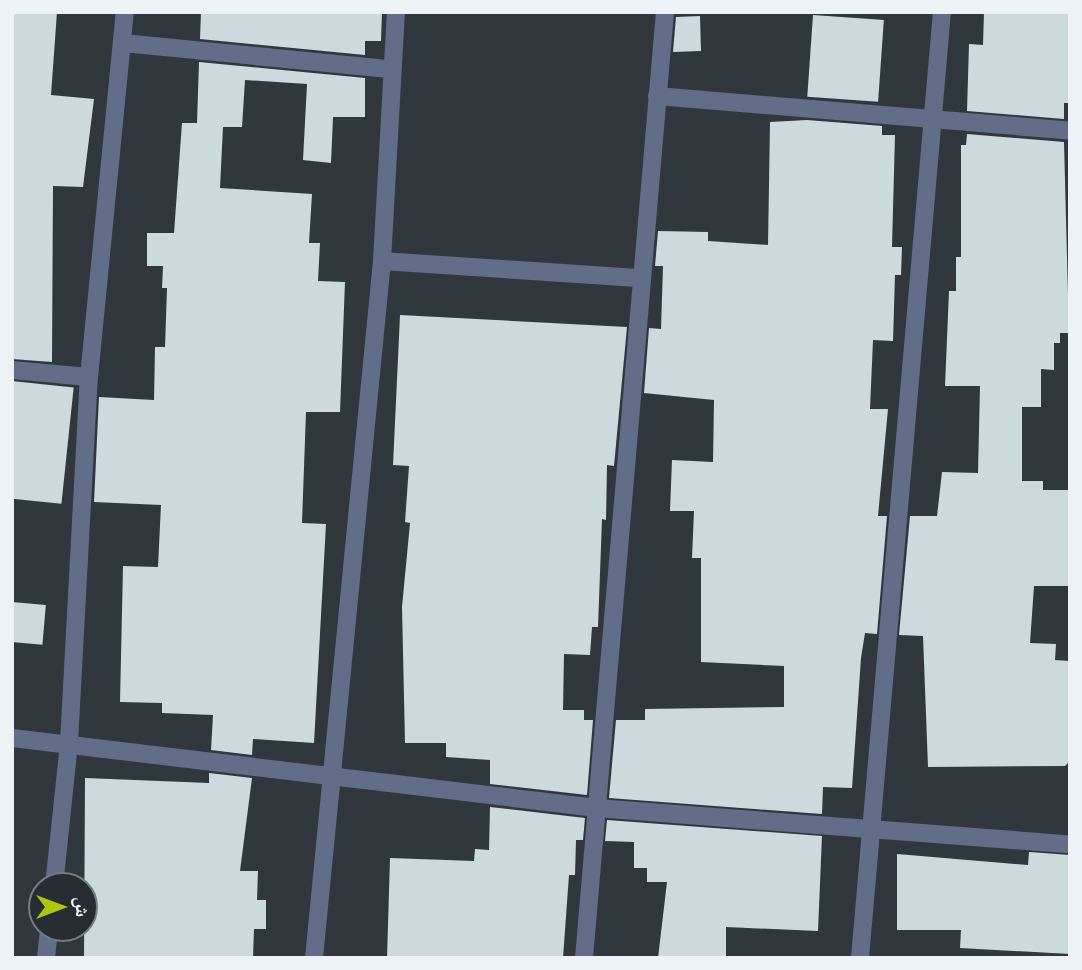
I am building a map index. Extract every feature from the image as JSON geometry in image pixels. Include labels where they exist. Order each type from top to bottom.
[{"type":"street","points":[[55,872],[69,743],[89,377],[125,12]]},
{"type":"street","points":[[314,958],[334,775],[382,261],[390,69],[396,12]]},
{"type":"street","points":[[584,958],[665,12]]},
{"type":"street","points":[[860,958],[942,12]]},
{"type":"street","points":[[123,43],[390,69]]},
{"type":"street","points":[[657,96],[931,117],[1070,131]]},
{"type":"street","points":[[382,261],[641,278]]},
{"type":"street","points":[[12,370],[89,377]]},
{"type":"street","points":[[12,738],[597,808],[870,832],[1070,845]]},
{"type":"building","points":[[12,12],[57,12],[51,95],[94,99],[83,187],[53,186],[52,362],[12,359]]},
{"type":"building","points":[[201,12],[382,12],[381,41],[365,41],[365,55],[200,39]]},
{"type":"building","points":[[984,12],[1070,12],[1070,103],[1064,103],[1064,119],[967,111],[969,44],[983,45]]},
{"type":"building","points":[[813,15],[884,20],[878,102],[807,97]]},
{"type":"building","points":[[700,16],[701,51],[673,52],[676,17]]},
{"type":"building","points":[[199,62],[365,78],[365,117],[333,117],[331,163],[303,160],[307,84],[245,80],[242,127],[223,127],[220,188],[312,194],[309,243],[320,243],[318,281],[345,282],[340,412],[306,412],[302,523],[326,524],[314,743],[253,739],[252,755],[211,750],[213,715],[162,713],[162,703],[120,702],[123,566],[158,567],[161,505],[94,502],[99,397],[154,400],[155,347],[165,347],[167,288],[162,288],[163,266],[147,266],[147,233],[174,233],[182,123],[197,123]]},
{"type":"building","points":[[807,120],[882,126],[882,135],[895,135],[892,247],[902,247],[901,275],[895,275],[893,341],[873,340],[870,409],[888,409],[878,516],[887,516],[877,634],[865,633],[861,658],[852,788],[823,787],[822,814],[609,798],[616,720],[645,720],[645,709],[784,707],[784,666],[701,662],[701,558],[692,558],[694,511],[670,511],[672,460],[713,462],[714,400],[644,393],[649,328],[661,329],[663,266],[655,266],[658,231],[708,232],[708,241],[768,245],[770,122]]},
{"type":"building","points":[[967,134],[1064,142],[1069,333],[1060,333],[1060,343],[1054,343],[1054,370],[1041,369],[1041,407],[1022,407],[1022,481],[1043,481],[1043,490],[1070,490],[1070,586],[1034,586],[1030,643],[1056,644],[1055,660],[1070,661],[1070,761],[1065,766],[928,767],[923,636],[899,635],[910,516],[937,516],[942,472],[978,473],[980,386],[945,386],[949,291],[956,291],[956,257],[961,257],[961,145],[966,145]]},
{"type":"building","points":[[400,315],[627,327],[614,466],[607,465],[598,627],[592,627],[590,655],[564,654],[563,710],[584,710],[584,720],[593,720],[587,795],[490,784],[490,760],[446,757],[446,743],[405,743],[402,607],[410,523],[405,522],[409,466],[393,465]]},
{"type":"building","points":[[12,381],[74,387],[61,504],[12,499]]},
{"type":"building","points":[[12,602],[46,605],[42,645],[12,642]]},
{"type":"building","points":[[209,773],[252,778],[240,871],[258,871],[257,900],[266,900],[266,929],[254,929],[253,958],[84,958],[84,942],[98,942],[98,872],[84,872],[85,778],[209,783]]},
{"type":"building","points":[[490,807],[585,818],[583,840],[576,840],[575,875],[569,875],[563,958],[387,958],[390,858],[474,861],[475,849],[489,850]]},
{"type":"building","points":[[607,820],[822,836],[818,931],[726,927],[726,958],[658,958],[667,882],[647,882],[647,868],[634,868],[634,842],[605,841]]},
{"type":"building","points":[[1029,852],[1070,855],[1070,954],[960,948],[961,930],[897,930],[897,854],[1028,865]]}]
